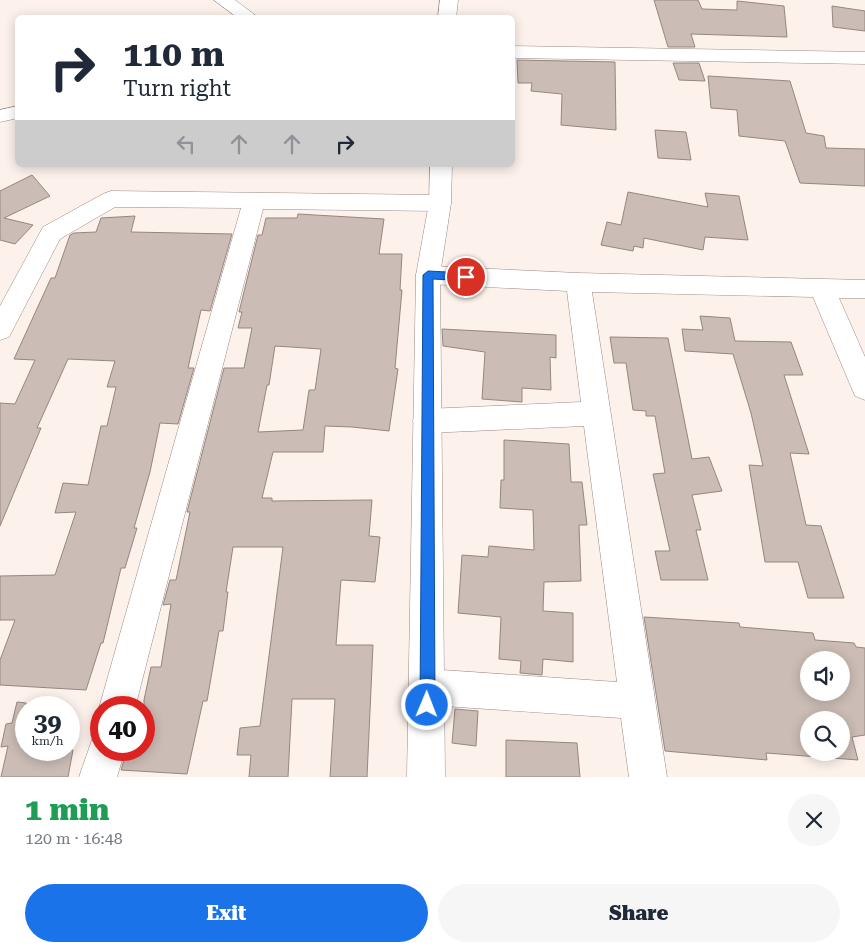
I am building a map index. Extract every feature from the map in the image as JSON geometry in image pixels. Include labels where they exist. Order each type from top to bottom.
[{"type":"street","points":[[223,0],[246,15]]},
{"type":"street","points":[[447,15],[449,0]]},
{"type":"street","points":[[515,52],[865,58]]},
{"type":"street","points":[[0,116],[15,113]]},
{"type":"street","points":[[426,777],[428,687],[428,275],[440,203],[441,167]]},
{"type":"street","points":[[0,330],[51,233],[111,199],[440,203]]},
{"type":"street","points":[[120,696],[254,200]]},
{"type":"street","points":[[428,275],[578,282],[865,289]]},
{"type":"street","points":[[578,282],[648,777]]},
{"type":"street","points":[[822,288],[865,388]]},
{"type":"street","points":[[427,421],[597,413]]},
{"type":"street","points":[[428,687],[638,702]]},
{"type":"street","points":[[98,777],[103,761]]},
{"type":"building","points":[[654,0],[698,0],[702,9],[737,10],[737,1],[784,6],[787,37],[691,34],[695,47],[668,47]]},
{"type":"building","points":[[832,6],[865,11],[865,31],[833,27]]},
{"type":"building","points":[[517,60],[615,62],[616,130],[561,125],[562,94],[531,91],[532,83],[518,83]]},
{"type":"building","points":[[673,63],[699,63],[705,81],[679,80]]},
{"type":"building","points":[[708,76],[790,81],[806,133],[824,136],[826,148],[865,149],[865,186],[800,183],[785,141],[739,136],[737,110],[711,108]]},
{"type":"building","points":[[655,130],[686,132],[691,160],[658,158]]},
{"type":"building","points":[[32,175],[50,196],[4,218],[33,225],[15,244],[0,240],[0,191]]},
{"type":"building","points":[[628,192],[708,207],[705,193],[739,196],[748,240],[705,237],[703,250],[644,238],[643,248],[634,246],[633,251],[601,245],[607,222],[621,225]]},
{"type":"building","points":[[298,214],[384,219],[379,254],[402,254],[400,290],[402,290],[395,368],[398,369],[389,431],[325,426],[323,452],[273,452],[262,498],[272,498],[272,501],[372,500],[369,536],[380,537],[375,582],[341,580],[336,645],[373,645],[367,777],[330,777],[335,699],[292,699],[288,777],[249,777],[251,755],[237,755],[240,728],[260,726],[283,547],[233,547],[226,592],[228,592],[223,631],[219,631],[207,701],[203,701],[187,774],[121,770],[124,761],[155,761],[155,696],[145,696],[151,667],[161,667],[171,604],[163,605],[170,580],[176,580],[190,512],[187,512],[224,368],[244,368],[252,328],[238,328],[242,312],[239,312],[258,235],[262,235],[266,218],[297,218]],"holes":[[[275,346],[321,349],[315,390],[309,390],[303,430],[258,432],[267,385],[269,385]]]},
{"type":"building","points":[[135,216],[131,232],[232,234],[210,311],[201,310],[188,368],[194,368],[178,424],[160,423],[150,472],[134,528],[137,528],[125,568],[121,568],[103,643],[101,643],[86,690],[0,685],[0,660],[15,620],[0,620],[0,576],[55,575],[76,512],[55,513],[63,483],[88,485],[101,426],[107,426],[116,387],[107,387],[115,361],[68,359],[37,428],[41,428],[0,526],[0,403],[15,404],[35,360],[14,359],[51,278],[55,278],[70,235],[74,233],[96,232],[101,218]]},
{"type":"building","points":[[700,316],[730,318],[735,341],[791,342],[803,375],[784,375],[809,454],[790,453],[806,525],[821,526],[844,598],[808,598],[798,562],[765,562],[749,465],[763,466],[751,413],[733,354],[685,351],[682,329],[703,330]]},
{"type":"building","points":[[442,329],[556,335],[556,358],[550,357],[551,390],[522,388],[522,402],[482,399],[485,352],[443,346]]},
{"type":"building","points":[[610,337],[668,338],[692,459],[709,457],[722,491],[692,495],[701,530],[696,530],[708,580],[661,580],[655,551],[670,551],[653,474],[665,473],[655,416],[646,416],[646,411],[633,410],[626,363],[614,363]]},
{"type":"building","points":[[504,440],[569,444],[571,482],[582,482],[587,525],[579,525],[581,581],[544,582],[543,611],[573,613],[573,662],[543,659],[542,675],[520,673],[521,661],[499,659],[501,617],[458,613],[462,555],[488,557],[489,546],[534,550],[533,510],[500,508],[501,480],[504,480]]},
{"type":"building","points":[[644,617],[739,623],[740,627],[813,633],[815,640],[854,643],[856,647],[865,648],[865,735],[852,737],[858,760],[850,759],[850,711],[800,711],[800,756],[766,753],[767,760],[665,751]]},
{"type":"building","points":[[455,709],[478,711],[476,746],[452,743]]},
{"type":"building","points":[[15,710],[15,761],[71,761],[68,777],[1,777],[8,746],[1,747],[6,724],[12,723]]},
{"type":"building","points":[[506,740],[577,743],[580,777],[506,777]]},
{"type":"route","points":[[427,705],[428,275],[466,277]]}]
